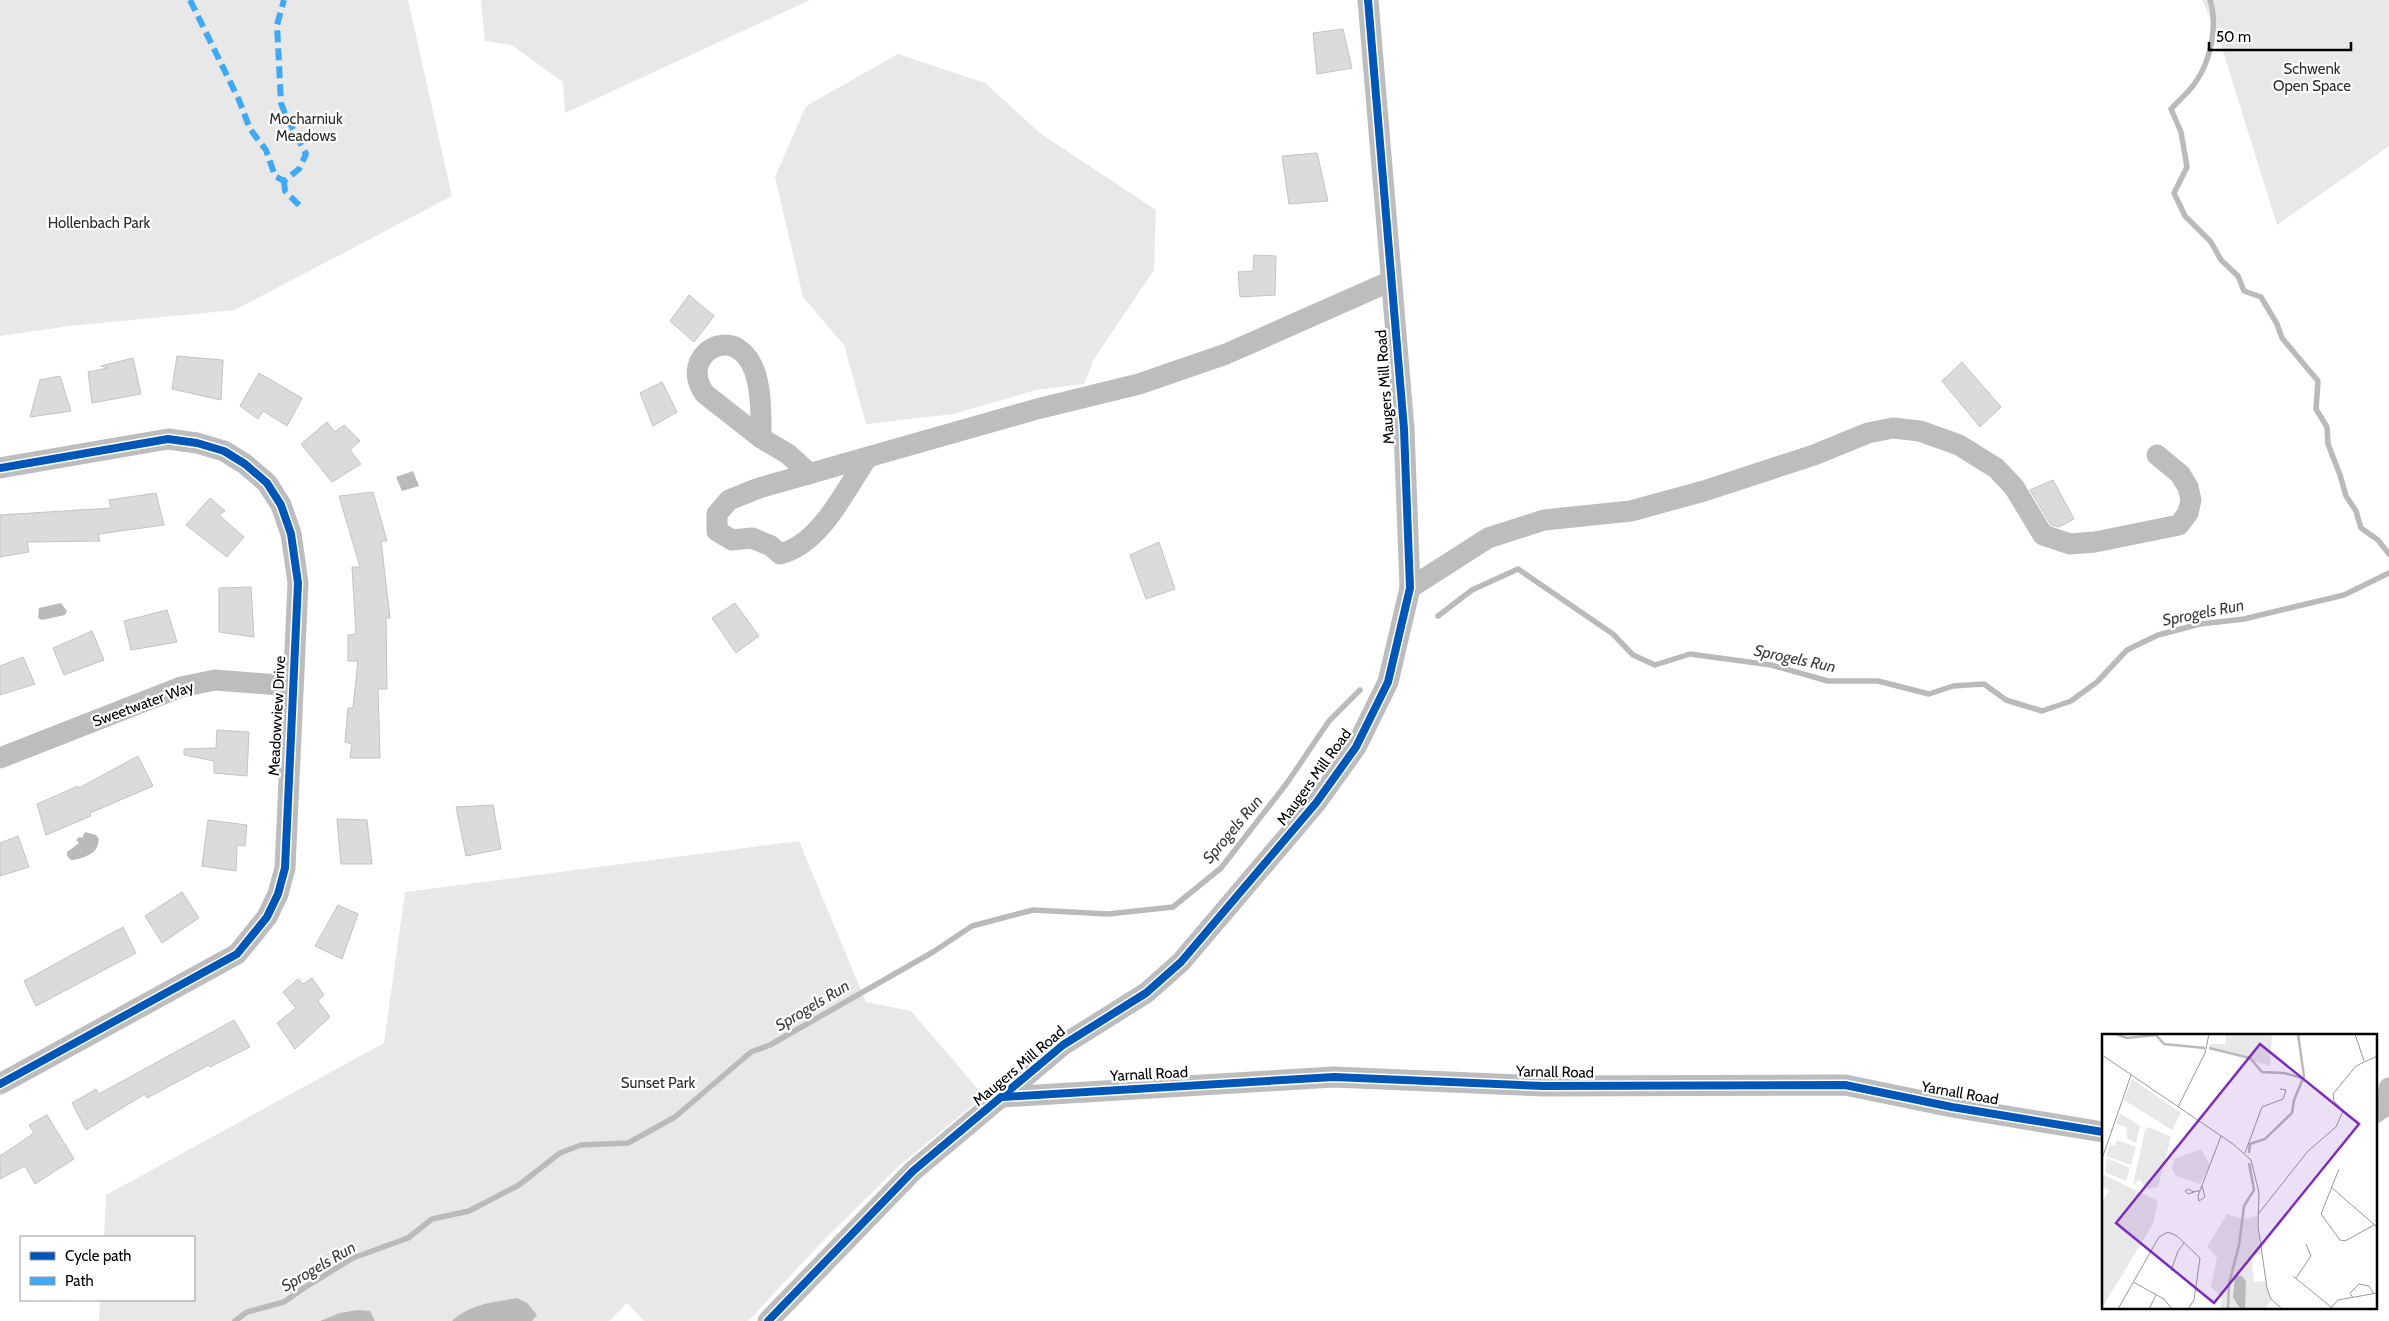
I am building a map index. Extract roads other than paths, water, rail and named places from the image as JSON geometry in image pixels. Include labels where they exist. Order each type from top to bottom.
[{"type":"street","name":"Maugers Mill Road","points":[[768,1321],[912,1171],[1004,1097],[1063,1045],[1146,993],[1181,962],[1316,803],[1356,747],[1388,682],[1410,588],[1404,429],[1368,0]]},
{"type":"street","points":[[868,458],[850,482],[833,513],[794,550],[780,554],[771,546],[752,538],[732,540],[717,531],[717,514],[729,500],[759,488],[1037,409],[1139,384],[1226,354],[1391,281]]},
{"type":"street","points":[[1410,588],[1488,538],[1544,520],[1631,511],[1770,471],[1868,433],[1893,428],[1920,431],[1936,436],[1959,445],[1996,468],[2014,487],[2044,535],[2070,544],[2095,542],[2179,525],[2188,513],[2191,500],[2188,487],[2180,474],[2157,455]]},
{"type":"street","points":[[762,438],[788,454],[810,474]]},
{"type":"street","name":"Meadowview Drive","points":[[0,468],[168,439],[197,443],[224,451],[245,464],[267,483],[281,505],[292,534],[298,583],[291,686],[284,868],[278,894],[267,917],[237,954],[0,1084]]},
{"type":"street","name":"Sweetwater Way","points":[[0,758],[181,687],[215,680],[291,686]]},
{"type":"street","name":"Yarnall Road","points":[[1004,1097],[1334,1077],[1543,1086],[1845,1085],[1952,1107],[2102,1132]]},
{"type":"street","points":[[2376,1112],[2387,1105],[2389,1088]]},
{"type":"waterway","points":[[2210,0],[2213,31],[2209,54],[2201,74],[2193,86],[2171,109],[2181,132],[2187,167],[2174,193],[2185,216],[2211,242],[2221,260],[2238,276],[2244,291],[2261,297],[2277,324],[2282,338],[2318,381],[2316,409],[2327,427],[2328,444],[2346,496],[2356,511],[2361,528],[2378,540],[2389,554]]},
{"type":"waterway","name":"Sprogels Run","points":[[1438,616],[1472,590],[1518,569],[1613,634],[1633,655],[1655,665],[1690,654],[1771,665],[1828,681],[1878,681],[1929,694],[1953,686],[1984,684],[2006,700],[2042,711],[2071,701],[2097,682],[2127,650],[2158,635],[2200,624],[2244,619],[2344,595],[2389,573]]},
{"type":"waterway","name":"Sprogels Run","points":[[235,1321],[247,1312],[284,1302],[353,1258],[408,1238],[432,1219],[469,1211],[519,1185],[560,1153],[581,1145],[628,1143],[675,1117],[751,1052],[770,1045],[933,952],[972,926],[1033,910],[1108,914],[1173,907],[1221,868],[1287,783],[1329,721],[1360,690]]},
{"type":"park label","name":"Schwenk Open Space","points":[[2312,78]]},
{"type":"park label","name":"Mocharniuk Meadows","points":[[306,128]]},
{"type":"park label","name":"Hollenbach Park","points":[[99,223]]},
{"type":"park label","name":"Sunset Park","points":[[658,1083]]}]
